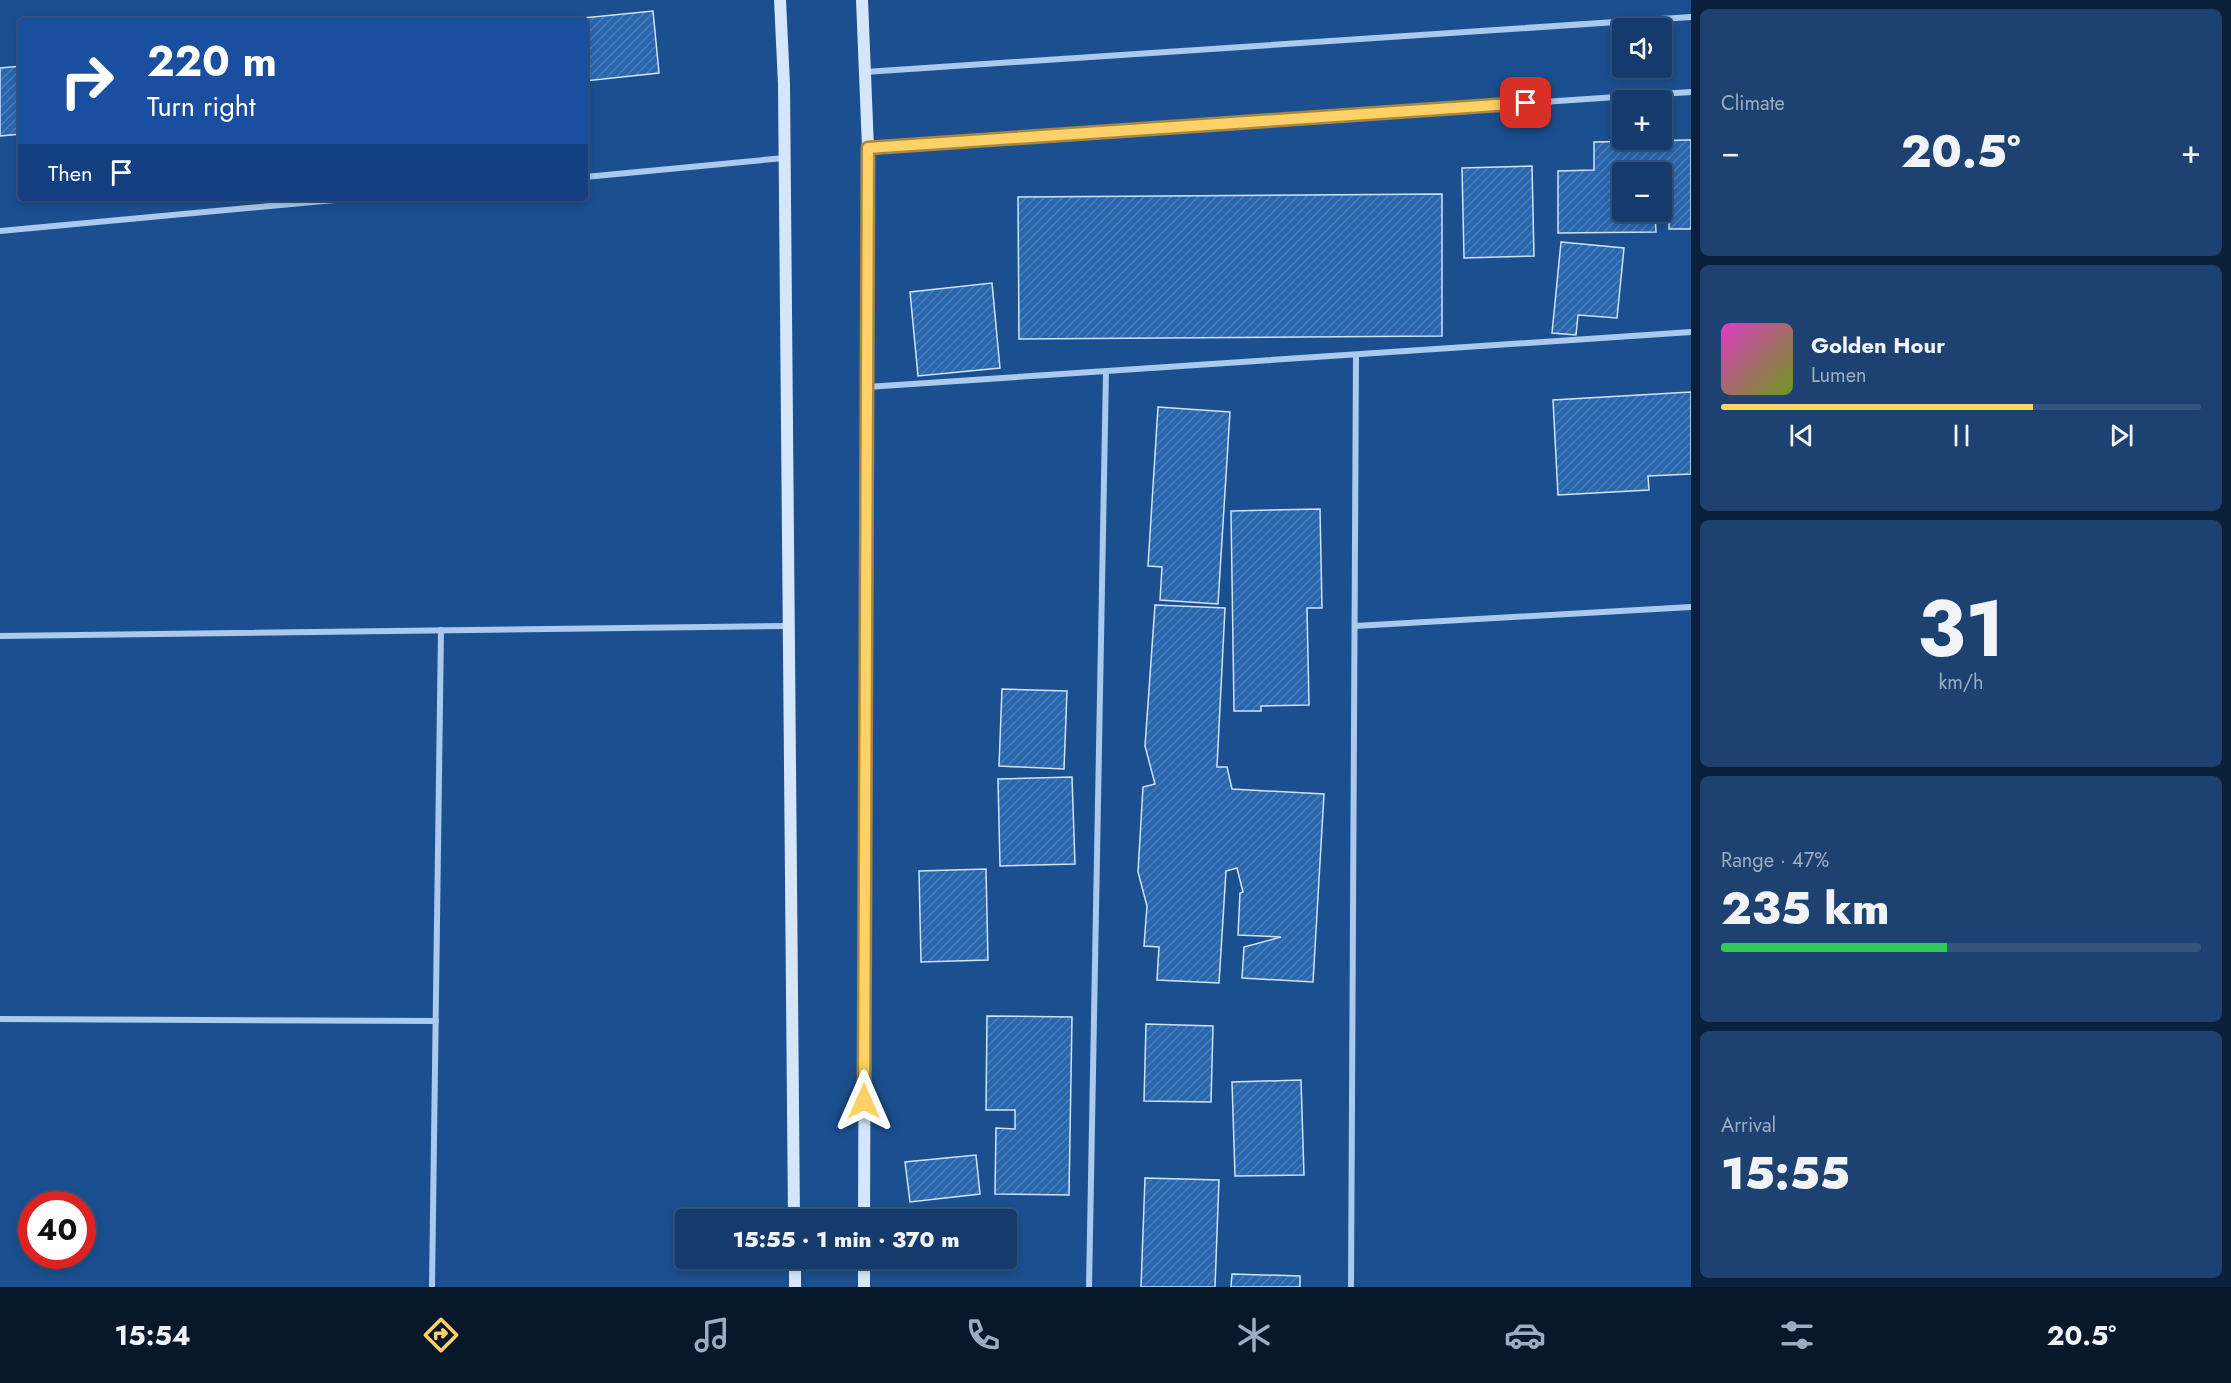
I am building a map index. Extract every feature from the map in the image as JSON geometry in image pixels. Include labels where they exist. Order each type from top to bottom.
[{"type":"street","points":[[780,0],[784,84],[794,1209]]},
{"type":"street","points":[[862,0],[868,148],[864,1209]]},
{"type":"street","points":[[865,72],[1691,17]]},
{"type":"street","points":[[868,148],[1691,92]]},
{"type":"street","points":[[588,177],[784,158]]},
{"type":"street","points":[[0,231],[324,201]]},
{"type":"street","points":[[867,387],[1691,332]]},
{"type":"street","points":[[1351,1287],[1356,355]]},
{"type":"street","points":[[1089,1287],[1106,371]]},
{"type":"street","points":[[1355,626],[1691,607]]},
{"type":"street","points":[[0,636],[789,626]]},
{"type":"street","points":[[432,1287],[441,630]]},
{"type":"street","points":[[0,1019],[436,1021]]},
{"type":"street","points":[[795,1269],[795,1287]]},
{"type":"street","points":[[864,1269],[864,1287]]},
{"type":"building","points":[[653,11],[659,73],[588,81],[588,18],[583,18]]},
{"type":"building","points":[[18,66],[18,134],[0,136],[0,68]]},
{"type":"building","points":[[1672,140],[1691,140],[1691,229],[1669,229],[1669,222],[1672,222],[1672,162],[1612,162],[1612,222],[1656,222],[1656,232],[1558,233],[1558,171],[1594,170],[1594,142],[1612,142],[1612,150],[1672,150]]},
{"type":"building","points":[[1532,166],[1534,256],[1464,258],[1462,168]]},
{"type":"building","points":[[1442,194],[1442,336],[1019,339],[1018,197]]},
{"type":"building","points":[[1561,242],[1624,248],[1617,318],[1578,315],[1576,335],[1552,333]]},
{"type":"building","points":[[992,283],[1000,368],[918,376],[910,292]]},
{"type":"building","points":[[1691,392],[1691,474],[1648,476],[1649,490],[1558,495],[1553,400]]},
{"type":"building","points":[[1158,407],[1230,412],[1218,604],[1160,600],[1162,567],[1148,566]]},
{"type":"building","points":[[1320,509],[1322,608],[1307,608],[1309,705],[1261,706],[1261,711],[1234,711],[1231,511]]},
{"type":"building","points":[[1155,605],[1225,608],[1217,767],[1227,767],[1232,789],[1324,794],[1313,982],[1242,978],[1244,947],[1281,937],[1238,935],[1240,893],[1243,892],[1237,868],[1226,871],[1219,983],[1157,980],[1159,947],[1144,946],[1147,906],[1138,872],[1143,787],[1155,784],[1145,746]]},
{"type":"building","points":[[1002,689],[1067,691],[1064,769],[999,766]]},
{"type":"building","points":[[1072,777],[1075,864],[1000,866],[998,779]]},
{"type":"building","points":[[986,869],[988,960],[921,962],[919,871]]},
{"type":"building","points":[[987,1016],[1072,1017],[1069,1195],[995,1194],[996,1128],[1015,1129],[1015,1110],[986,1110]]},
{"type":"building","points":[[1146,1024],[1213,1026],[1211,1102],[1144,1101]]},
{"type":"building","points":[[1301,1080],[1304,1175],[1235,1176],[1232,1082]]},
{"type":"building","points":[[976,1155],[980,1194],[910,1202],[905,1162]]},
{"type":"building","points":[[1145,1178],[1219,1180],[1215,1287],[1141,1287]]},
{"type":"building","points":[[1232,1274],[1300,1276],[1300,1287],[1231,1287]]},
{"type":"route","points":[[864,1101],[868,148],[1526,103]]}]
